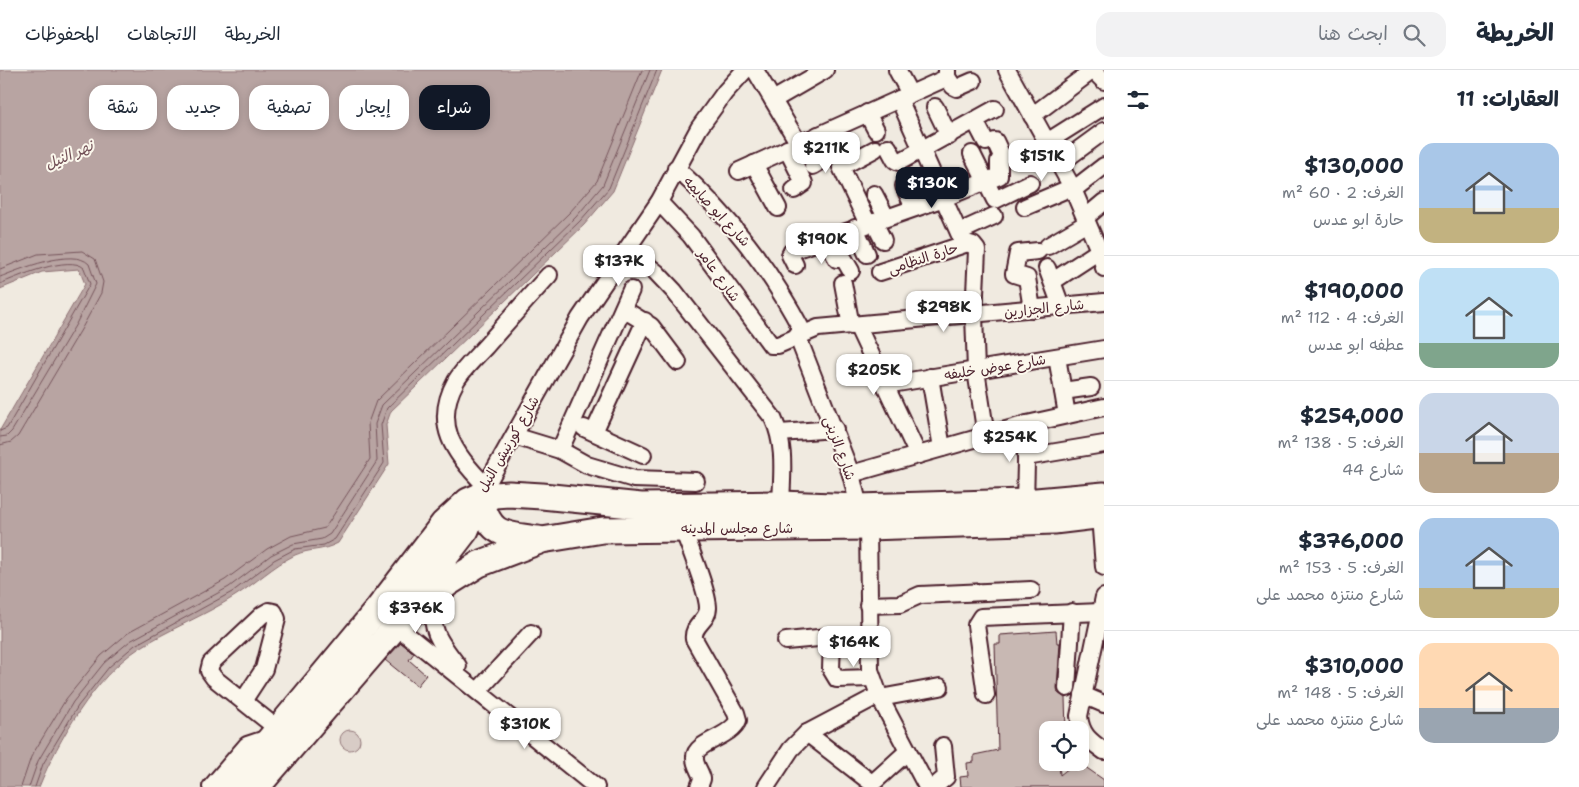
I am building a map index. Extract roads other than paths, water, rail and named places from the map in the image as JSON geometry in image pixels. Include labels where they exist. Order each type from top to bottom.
[{"type":"highway","name":"شارع مجلس المدينه","points":[[482,490],[641,506],[780,504],[864,517],[1054,521],[1103,508]]},
{"type":"highway","points":[[482,490],[484,516],[500,532],[542,540]]},
{"type":"highway","points":[[257,787],[404,619],[419,591],[466,530],[482,490]]},
{"type":"highway","name":"شارع كورنيش النيل","points":[[230,787],[276,734],[377,610],[443,524],[482,490]]},
{"type":"highway","name":"شارع مجلس المدينه","points":[[404,619],[479,564],[542,540],[603,530],[683,529],[864,517],[1025,502],[1103,508]]},
{"type":"street","name":"شارع كورنيش النيل","points":[[482,490],[580,318],[659,202],[699,128],[725,92],[745,70]]},
{"type":"street","points":[[755,70],[773,100],[793,146],[804,183],[794,190]]},
{"type":"street","points":[[897,70],[922,150],[962,238],[977,250],[974,315],[976,370],[986,436]]},
{"type":"street","points":[[1007,70],[1059,164],[1100,245],[1104,268]]},
{"type":"street","points":[[1032,116],[1093,70],[1104,81]]},
{"type":"street","points":[[773,100],[814,73]]},
{"type":"street","points":[[778,208],[747,167],[904,97],[947,73],[952,86],[957,88],[973,81]]},
{"type":"street","points":[[1047,142],[1104,106]]},
{"type":"street","points":[[935,107],[950,136]]},
{"type":"street","points":[[883,240],[871,223],[841,167],[882,148],[896,162],[950,136],[994,109]]},
{"type":"street","points":[[867,113],[876,130]]},
{"type":"street","points":[[802,256],[825,238],[944,198],[1000,173],[998,165],[1001,154],[975,121]]},
{"type":"street","points":[[1059,164],[1104,131]]},
{"type":"street","points":[[813,166],[828,157],[818,135]]},
{"type":"street","points":[[972,154],[995,200],[1030,183]]},
{"type":"street","points":[[1024,206],[1072,189],[1104,166]]},
{"type":"street","name":"شارع ابو صايمه","points":[[676,168],[707,196],[735,227],[784,295],[800,334]]},
{"type":"street","points":[[904,186],[914,208]]},
{"type":"street","points":[[867,254],[874,194]]},
{"type":"street","name":"شارع عامر","points":[[659,202],[691,236],[768,342],[778,345]]},
{"type":"street","points":[[1032,309],[1027,278],[1014,274],[1018,253],[1043,248],[1086,220],[1104,202]]},
{"type":"street","name":"حارة النظامى","points":[[880,272],[962,238],[994,216]]},
{"type":"street","points":[[825,238],[837,259],[844,259],[854,325],[918,455]]},
{"type":"street","points":[[1061,306],[1050,274],[1100,245]]},
{"type":"street","points":[[627,249],[656,272],[674,290],[762,402],[780,433],[783,458],[780,504]]},
{"type":"street","points":[[482,490],[451,441],[446,423],[446,405],[456,380],[549,274]]},
{"type":"street","points":[[560,450],[631,290]]},
{"type":"street","name":"شارع الجزارين","points":[[778,345],[800,334],[818,328],[1104,302]]},
{"type":"street","points":[[623,309],[645,321],[656,330],[678,362]]},
{"type":"street","points":[[594,432],[645,321]]},
{"type":"street","name":"شارع الزينى","points":[[800,334],[851,474],[864,517],[869,657],[872,678],[927,787]]},
{"type":"street","name":"شارع عوض خليفه","points":[[885,385],[1104,349]]},
{"type":"street","points":[[1057,357],[1067,415]]},
{"type":"street","points":[[930,377],[942,448]]},
{"type":"street","points":[[1063,391],[1091,387]]},
{"type":"street","points":[[851,474],[1026,424],[1104,407]]},
{"type":"street","points":[[573,422],[643,456]]},
{"type":"street","points":[[1025,502],[1026,424]]},
{"type":"street","points":[[780,433],[834,429]]},
{"type":"street","points":[[514,436],[560,450],[587,465],[634,479],[696,481]]},
{"type":"street","points":[[1026,457],[1104,444]]},
{"type":"street","points":[[1103,508],[1104,567]]},
{"type":"street","points":[[683,529],[707,604],[705,618],[694,630],[694,639],[736,713],[738,720],[732,729],[701,748],[695,754],[695,760],[702,780],[699,787]]},
{"type":"street","points":[[868,605],[900,604],[920,595],[1031,590]]},
{"type":"street","points":[[432,597],[432,621],[436,634],[476,690]]},
{"type":"street","points":[[211,787],[247,745],[276,734],[243,701],[211,675],[209,667],[262,615],[269,611],[274,612],[277,619],[264,669],[243,701]]},
{"type":"street","points":[[1067,688],[1072,612]]},
{"type":"street","points":[[986,695],[976,625],[978,619],[984,616],[1072,612],[1102,613],[1098,658],[1083,695],[1079,716],[1083,733],[1088,740],[1104,751]]},
{"type":"street","points":[[404,619],[427,650],[596,787]]},
{"type":"street","points":[[476,690],[531,633]]},
{"type":"street","points":[[427,650],[436,634]]},
{"type":"street","points":[[786,641],[829,638],[832,641],[831,669],[836,679],[872,678]]},
{"type":"street","points":[[766,787],[791,749],[807,733],[880,696],[940,687]]},
{"type":"street","points":[[1083,695],[1104,704]]},
{"type":"street","points":[[807,733],[868,781],[875,780],[908,751]]},
{"type":"street","points":[[934,787],[946,777],[943,746]]},
{"type":"water","name":"نهر النيل","points":[[0,70],[662,70],[613,191],[584,225],[391,411],[386,425],[389,464],[338,543],[326,548],[301,553],[287,559],[235,596],[150,642],[122,661],[93,693],[67,730],[39,787],[0,787],[0,430],[85,284],[79,269],[42,272],[0,289]]}]
